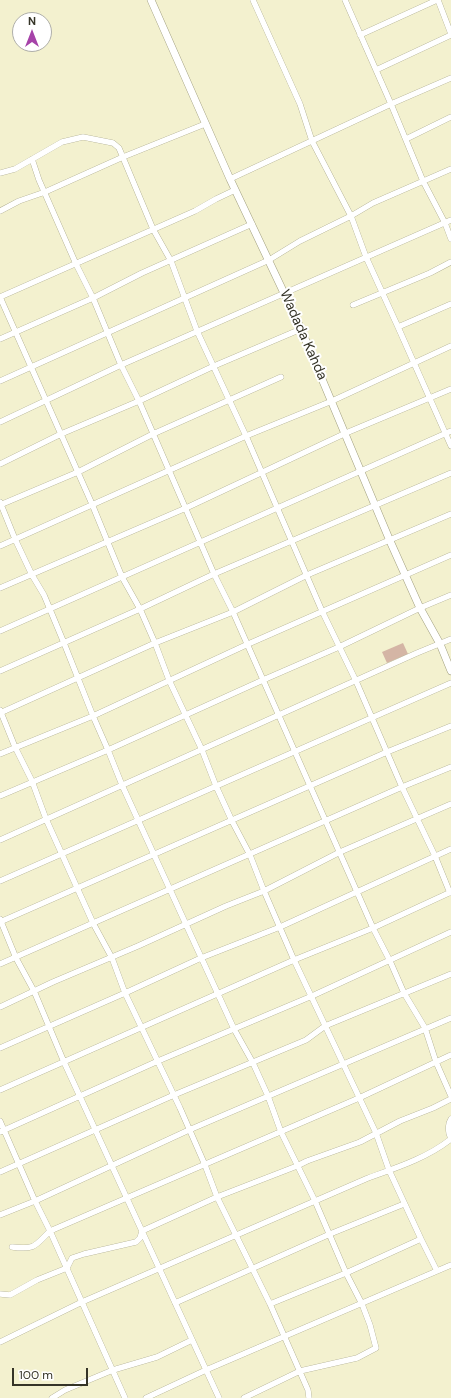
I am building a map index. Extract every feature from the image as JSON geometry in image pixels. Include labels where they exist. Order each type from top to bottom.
[{"type":"main road","name":"Wadada Kahda","points":[[153,1],[230,179],[301,328],[390,541],[420,608],[440,644],[451,671]]},
{"type":"street","points":[[253,0],[300,104],[312,141],[351,216],[366,257],[382,293],[430,399],[448,432],[451,446]]},
{"type":"street","points":[[345,0],[423,181],[445,223],[451,239]]},
{"type":"street","points":[[360,35],[437,0],[451,35],[376,70]]},
{"type":"street","points":[[230,179],[391,104],[451,78]]},
{"type":"street","points":[[406,139],[451,117]]},
{"type":"street","points":[[0,211],[19,201],[45,192],[124,157],[206,124]]},
{"type":"street","points":[[0,173],[15,169],[62,142],[83,137],[112,143],[120,148],[153,229],[171,261],[197,331],[246,436],[322,611],[373,718],[402,787],[435,856],[450,893],[0,1090]]},
{"type":"street","points":[[32,159],[39,180],[76,264],[93,298],[121,365],[139,401],[214,574],[233,612],[246,645],[279,715],[373,928],[404,993],[425,1028],[436,1062],[451,1096]]},
{"type":"street","points":[[0,381],[269,260],[300,241],[351,216],[373,203],[451,169]]},
{"type":"street","points":[[235,190],[195,211],[0,297],[92,504],[122,577],[140,609],[169,680],[202,750],[216,786],[250,855],[294,960],[376,1134],[389,1170],[420,1239],[437,1271]]},
{"type":"street","points":[[0,422],[121,365],[451,220]]},
{"type":"street","points":[[0,339],[93,298],[142,273],[252,224]]},
{"type":"street","points":[[353,305],[451,262]]},
{"type":"street","points":[[398,327],[451,304]]},
{"type":"street","points":[[0,464],[61,434],[139,401],[301,328]]},
{"type":"street","points":[[0,546],[246,436],[332,401],[451,346]]},
{"type":"street","points":[[244,1398],[300,1371],[357,1358],[376,1348],[370,1326],[362,1304],[346,1273],[315,1201],[281,1132],[268,1096],[253,1063],[234,1029],[122,785],[44,596],[32,575],[0,504],[78,472],[153,434],[281,377]]},
{"type":"street","points":[[0,588],[186,508],[346,433],[451,389]]},
{"type":"street","points":[[0,631],[448,432]]},
{"type":"street","points":[[0,671],[140,609],[214,574],[451,473]]},
{"type":"street","points":[[309,1398],[308,1390],[285,1337],[237,1235],[217,1197],[205,1164],[143,1028],[125,993],[112,958],[93,923],[63,853],[46,819],[32,781],[0,712],[155,643],[233,612],[307,576],[451,514]]},
{"type":"street","points":[[0,754],[93,716],[246,645],[451,555]]},
{"type":"street","points":[[0,796],[185,716],[451,595]]},
{"type":"street","points":[[0,840],[451,639]]},
{"type":"street","points":[[0,881],[451,683]]},
{"type":"street","points":[[219,1398],[64,1062],[34,991],[16,958],[0,921],[387,752],[451,726]]},
{"type":"street","points":[[0,964],[402,787],[451,767]]},
{"type":"street","points":[[0,1007],[53,982],[112,958],[186,924],[264,891],[340,852],[451,804]]},
{"type":"street","points":[[0,1048],[201,958],[280,927],[451,848]]},
{"type":"street","points":[[2,1131],[158,1061],[312,996],[451,932]]},
{"type":"street","points":[[0,1172],[253,1063],[276,1051],[306,1040],[325,1026],[451,974]]},
{"type":"street","points":[[0,1216],[35,1202],[189,1130],[451,1018]]},
{"type":"street","points":[[12,1247],[26,1248],[35,1246],[50,1231],[359,1098],[451,1056]]},
{"type":"street","points":[[0,1294],[10,1294],[37,1280],[67,1268],[72,1258],[136,1242],[140,1238],[142,1231],[217,1197],[307,1161],[360,1142],[400,1121],[451,1099]]},
{"type":"street","points":[[0,1342],[82,1302],[159,1268],[429,1153],[451,1139],[448,1133],[448,1126],[451,1119]]},
{"type":"street","points":[[0,1121],[2,1131],[50,1231],[125,1398]]},
{"type":"street","points":[[175,1303],[330,1234],[404,1204]]},
{"type":"street","points":[[270,1304],[346,1273],[420,1239]]},
{"type":"street","points":[[146,1398],[206,1370],[451,1265]]},
{"type":"street","points":[[52,1398],[65,1390],[113,1370],[157,1357],[192,1340]]},
{"type":"shaded area","points":[[403,643],[408,654],[387,663],[382,652]]}]
